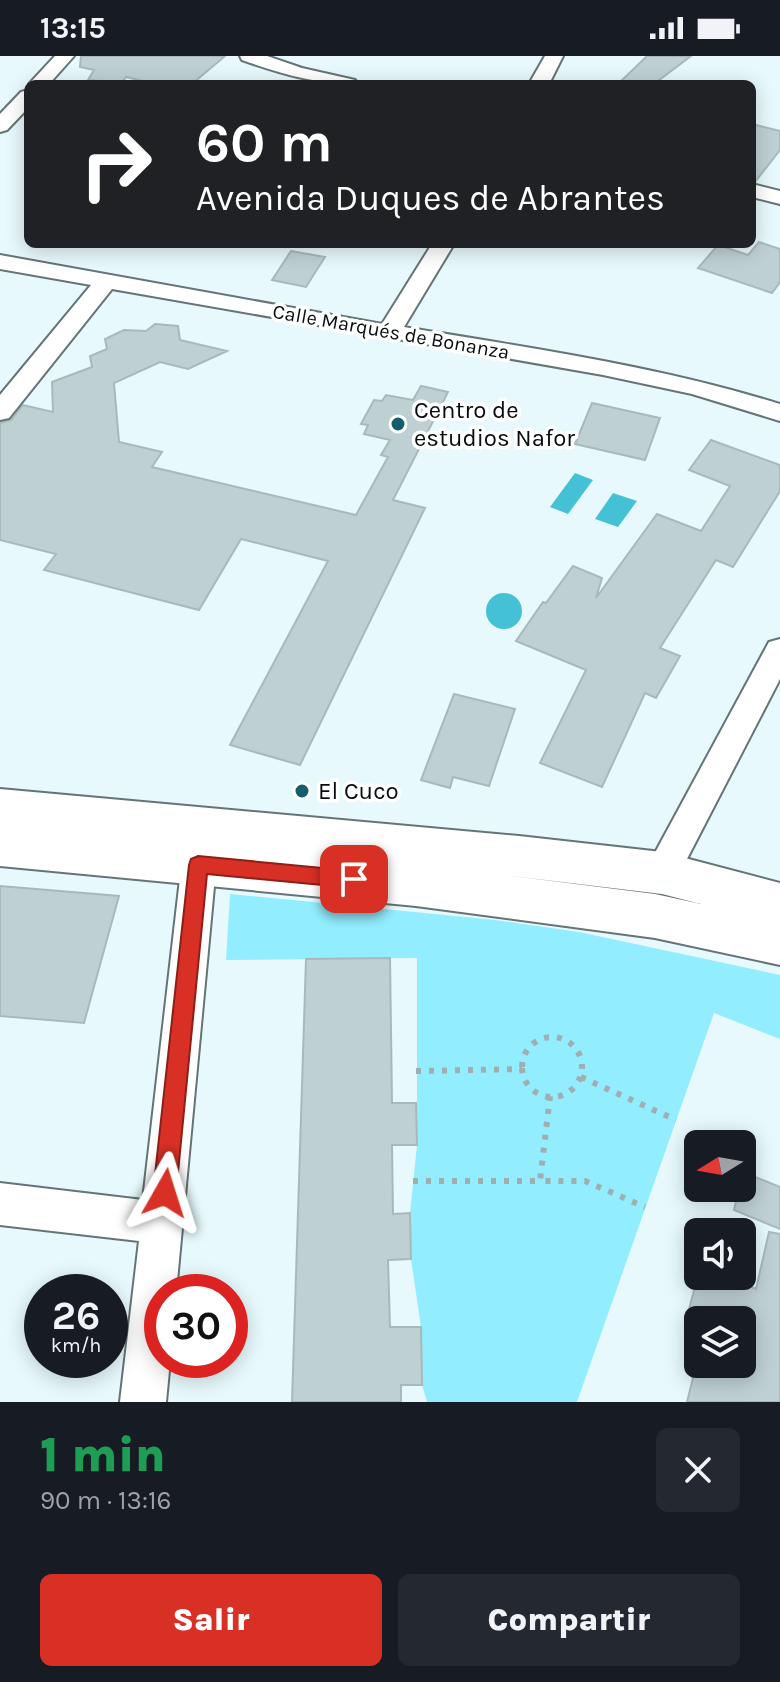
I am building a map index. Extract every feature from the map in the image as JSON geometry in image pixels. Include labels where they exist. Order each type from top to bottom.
[{"type":"main road","points":[[0,808],[416,885],[655,916],[780,943]]},
{"type":"main road","points":[[0,846],[200,846],[519,856],[662,873],[780,904]]},
{"type":"street","points":[[43,80],[65,56]]},
{"type":"street","points":[[249,56],[297,73],[329,80]]},
{"type":"street","points":[[541,80],[554,56]]},
{"type":"street","points":[[0,126],[24,100]]},
{"type":"street","points":[[756,191],[780,198]]},
{"type":"street","points":[[389,332],[441,248]]},
{"type":"street","name":"Calle Marqués de Bonanza","points":[[0,262],[603,367],[697,387],[780,413]]},
{"type":"street","points":[[0,412],[106,282]]},
{"type":"street","points":[[662,873],[780,650]]},
{"type":"street","points":[[143,1402],[200,846]]},
{"type":"street","points":[[0,1204],[162,1223]]},
{"type":"path","points":[[539,1039],[558,1039],[567,1043],[580,1058],[581,1077],[570,1092],[550,1096],[531,1087],[522,1069],[525,1051],[539,1039]]},
{"type":"path","points":[[416,1071],[522,1069]]},
{"type":"path","points":[[581,1077],[676,1120]]},
{"type":"path","points":[[540,1181],[550,1096]]},
{"type":"path","points":[[413,1181],[585,1181],[645,1207]]},
{"type":"shaded area","points":[[575,473],[593,480],[568,514],[550,507]]},
{"type":"shaded area","points":[[613,493],[637,501],[618,527],[595,519]]},
{"type":"shaded area","points":[[504,593],[517,598],[522,611],[517,624],[504,629],[491,624],[486,611],[491,598]]},
{"type":"shaded area","points":[[230,894],[495,920],[579,932],[780,975],[780,1039],[714,1013],[577,1402],[427,1402],[422,1385],[421,1327],[411,1259],[410,1213],[417,1145],[417,958],[226,960]]},
{"type":"building","points":[[81,56],[225,56],[197,80],[138,80],[126,77],[124,80],[88,80],[94,70],[80,67]]},
{"type":"building","points":[[647,56],[691,56],[659,80],[622,80]]},
{"type":"building","points":[[756,125],[780,131],[780,150],[756,181]]},
{"type":"building","points":[[759,242],[780,249],[780,282],[772,293],[698,268],[715,248],[727,248],[748,255]]},
{"type":"building","points":[[291,251],[325,257],[306,287],[272,280]]},
{"type":"building","points":[[155,324],[178,326],[180,340],[227,351],[188,369],[160,362],[114,383],[119,442],[162,452],[152,467],[356,515],[388,457],[381,455],[390,440],[364,434],[368,425],[361,424],[374,400],[382,401],[386,395],[413,400],[421,386],[448,392],[393,500],[425,508],[300,765],[230,745],[328,561],[241,539],[199,610],[44,570],[56,554],[0,540],[0,423],[11,420],[23,405],[53,412],[52,382],[92,367],[90,356],[107,349],[105,339],[124,330],[146,331]]},
{"type":"building","points":[[592,403],[660,418],[645,460],[575,444]]},
{"type":"building","points":[[711,440],[780,465],[780,491],[733,567],[716,560],[660,648],[680,656],[656,698],[645,693],[602,787],[540,763],[586,670],[516,641],[573,566],[602,578],[596,598],[657,514],[701,531],[730,486],[689,470]]},
{"type":"building","points":[[454,694],[515,709],[489,786],[453,777],[450,788],[421,780]]},
{"type":"building","points":[[0,886],[119,896],[84,1023],[0,1016]]},
{"type":"building","points":[[390,958],[392,1103],[416,1103],[417,1145],[392,1145],[393,1214],[410,1213],[411,1259],[388,1260],[390,1327],[421,1327],[422,1385],[401,1385],[401,1402],[292,1402],[306,959]]},
{"type":"building","points":[[756,1177],[780,1187],[780,1229],[734,1210],[736,1202],[756,1202]]},
{"type":"building","points":[[769,1232],[780,1234],[780,1402],[687,1402],[693,1378],[756,1378],[756,1306],[690,1306],[694,1290],[756,1289]]},
{"type":"place","name":"Centro de estudios Nafor","points":[[398,424]]},
{"type":"place","name":"El Cuco","points":[[302,791]]},
{"type":"route","points":[[165,1193],[198,865],[354,879]]}]
